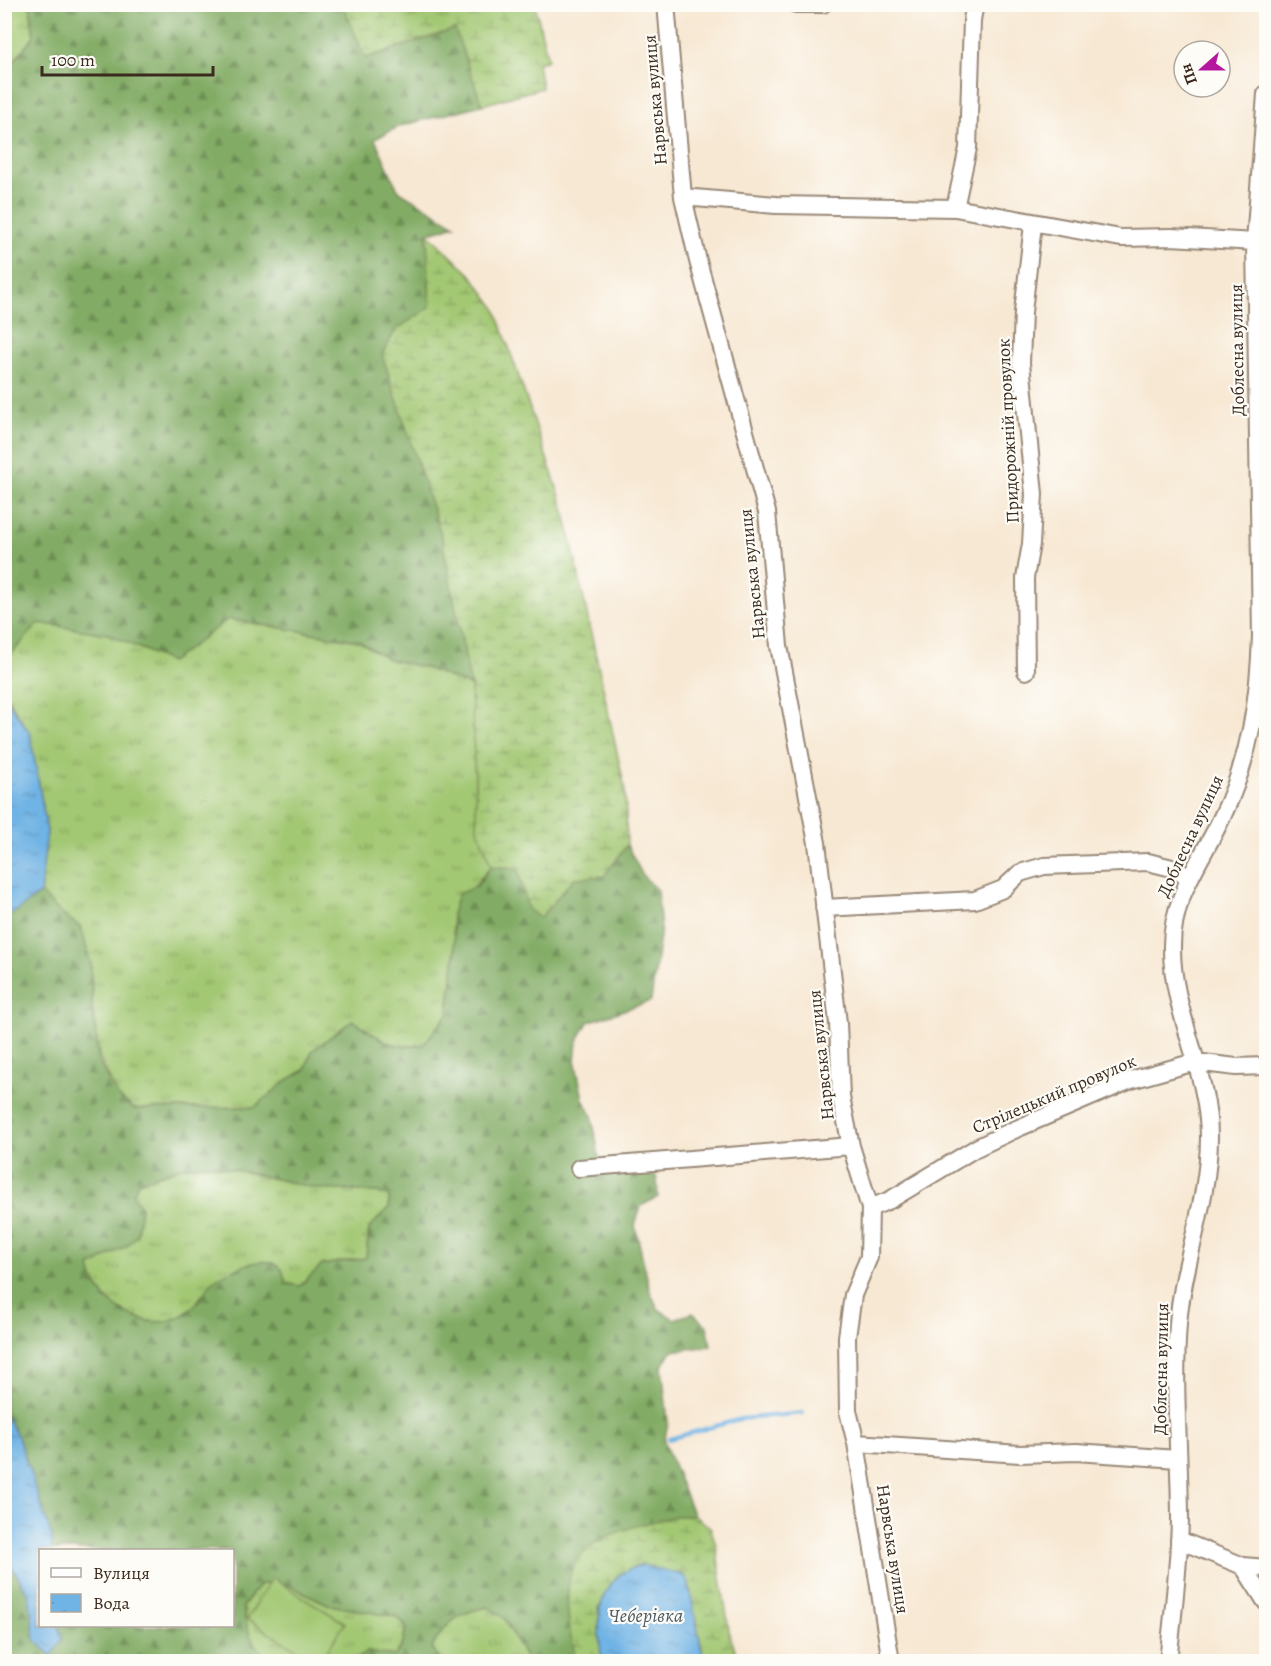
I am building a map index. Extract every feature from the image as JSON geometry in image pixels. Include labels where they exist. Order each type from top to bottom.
[{"type":"street","points":[[795,4],[823,4]]},
{"type":"street","points":[[955,208],[968,148],[972,20],[975,4]]},
{"type":"street","name":"Нарвська вулиця","points":[[669,5],[683,197],[698,261],[767,512],[779,646],[817,843],[838,1023],[841,1097],[851,1146],[870,1208],[868,1257],[853,1295],[847,1337],[848,1411],[856,1443],[891,1662]]},
{"type":"street","name":"Доблесна вулиця","points":[[1168,1662],[1179,1540],[1178,1323],[1207,1172],[1209,1136],[1207,1111],[1182,1013],[1172,947],[1174,918],[1189,877],[1228,805],[1239,776],[1259,686],[1262,500],[1255,242],[1266,94]]},
{"type":"street","points":[[683,197],[776,205],[955,208],[1033,224],[1121,238],[1171,237],[1255,242]]},
{"type":"street","name":"Придорожній провулок","points":[[1026,671],[1025,578],[1031,544],[1034,494],[1021,363],[1024,301],[1033,224]]},
{"type":"street","points":[[824,908],[975,900],[1003,889],[1020,873],[1044,866],[1148,862],[1172,868],[1189,877]]},
{"type":"street","name":"Стрілецький провулок","points":[[870,1208],[890,1200],[976,1148],[1016,1128],[1131,1080],[1195,1062],[1236,1067],[1266,1066]]},
{"type":"street","points":[[579,1168],[851,1146]]},
{"type":"street","points":[[856,1443],[1020,1454],[1076,1452],[1179,1459]]},
{"type":"street","points":[[1179,1540],[1242,1566],[1266,1568]]},
{"type":"street","points":[[1242,1566],[1266,1602]]},
{"type":"green space","points":[[346,4],[535,5],[548,60],[538,63],[542,88],[482,105],[455,29],[365,58],[344,7]]},
{"type":"green space","points":[[5,5],[30,5],[34,36],[5,73]]},
{"type":"green space","points":[[30,5],[346,5],[344,7],[365,58],[456,28],[482,105],[400,126],[375,139],[398,190],[455,225],[427,234],[430,307],[396,330],[382,354],[441,534],[471,686],[426,668],[388,659],[359,641],[228,619],[171,662],[108,634],[39,623],[5,661],[4,73],[34,36]]},
{"type":"green space","points":[[427,233],[470,274],[495,307],[564,508],[625,789],[627,845],[604,876],[574,878],[540,918],[528,909],[518,868],[491,866],[477,827],[471,686],[441,534],[382,354],[396,330],[430,307]]},
{"type":"green space","points":[[228,619],[359,641],[388,659],[426,668],[471,686],[477,827],[491,866],[452,914],[455,953],[448,1014],[423,1045],[393,1044],[377,1037],[353,1020],[312,1051],[305,1070],[287,1080],[256,1107],[134,1109],[118,1096],[99,1057],[92,1003],[91,965],[81,927],[64,916],[40,893],[47,831],[30,733],[6,696],[4,661],[39,623],[108,634],[171,662]]},
{"type":"green space","points":[[627,845],[643,876],[657,889],[661,928],[651,1001],[588,1022],[577,1042],[575,1060],[583,1099],[592,1115],[600,1163],[644,1163],[657,1178],[658,1197],[641,1206],[635,1225],[650,1291],[658,1309],[674,1319],[693,1313],[707,1326],[711,1346],[672,1351],[662,1366],[668,1423],[664,1442],[694,1516],[676,1516],[575,1656],[577,1661],[527,1661],[504,1618],[488,1607],[462,1615],[448,1625],[432,1648],[440,1661],[354,1661],[367,1652],[395,1656],[403,1644],[406,1627],[397,1617],[330,1605],[288,1585],[260,1584],[243,1606],[251,1638],[266,1656],[274,1661],[5,1661],[4,1555],[29,1595],[35,1640],[62,1639],[59,1627],[234,1627],[234,1549],[52,1549],[52,1537],[18,1437],[5,1415],[5,915],[15,912],[40,893],[64,916],[81,927],[91,965],[92,1003],[99,1062],[118,1096],[134,1109],[255,1107],[287,1080],[305,1070],[312,1051],[353,1020],[377,1037],[393,1044],[423,1045],[448,1014],[455,953],[452,914],[458,894],[477,886],[491,866],[518,868],[528,909],[540,918],[574,878],[604,876]],"holes":[[[209,1164],[320,1189],[376,1192],[389,1197],[389,1208],[369,1228],[366,1258],[322,1265],[300,1286],[286,1283],[282,1269],[272,1263],[249,1264],[219,1277],[193,1307],[182,1315],[161,1322],[134,1317],[121,1310],[100,1291],[93,1279],[90,1267],[128,1245],[137,1235],[141,1208],[133,1195],[138,1182],[182,1167]]]},
{"type":"green space","points":[[209,1164],[320,1189],[376,1192],[389,1196],[389,1208],[369,1228],[366,1258],[322,1265],[300,1286],[214,1281],[187,1312],[174,1319],[161,1322],[134,1317],[121,1310],[100,1291],[93,1279],[90,1266],[128,1245],[133,1196],[138,1182],[182,1167]]},
{"type":"green space","points":[[676,1516],[694,1516],[710,1527],[716,1545],[730,1637],[740,1661],[704,1661],[688,1581],[683,1575],[642,1565],[617,1576],[599,1608],[602,1661],[577,1661],[569,1623],[568,1593],[573,1567],[579,1557],[588,1548],[611,1535],[637,1525]]},
{"type":"green space","points":[[272,1578],[345,1623],[321,1661],[315,1661],[247,1619]]},
{"type":"green space","points":[[260,1584],[288,1585],[330,1605],[397,1617],[406,1627],[403,1644],[395,1656],[367,1652],[344,1661],[274,1659],[265,1655],[251,1639],[243,1606]]},
{"type":"green space","points":[[488,1607],[504,1618],[527,1661],[440,1661],[432,1648],[448,1625],[462,1615]]},
{"type":"water","points":[[4,696],[30,733],[47,831],[40,893],[15,912],[5,915]]},
{"type":"water","points":[[5,1415],[18,1437],[52,1537],[52,1549],[39,1549],[39,1627],[59,1627],[62,1639],[52,1656],[35,1640],[29,1595],[5,1555]]},
{"type":"water","name":"Чеберівка","points":[[642,1565],[683,1575],[688,1581],[704,1661],[602,1661],[599,1616],[607,1590],[615,1579],[626,1571]]},
{"type":"waterway","points":[[669,1439],[741,1419],[803,1413]]}]
